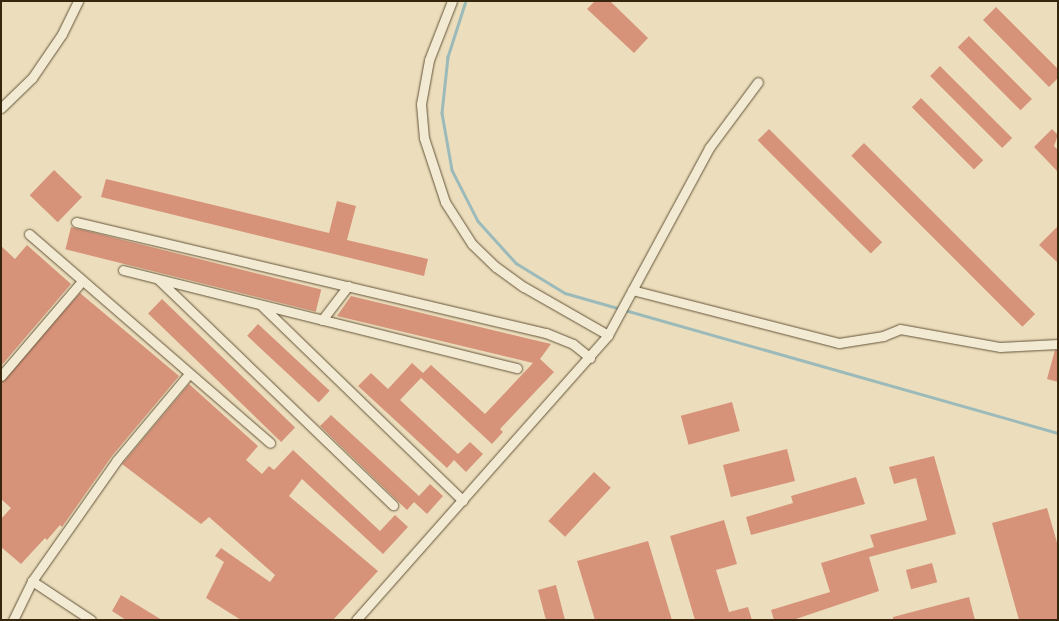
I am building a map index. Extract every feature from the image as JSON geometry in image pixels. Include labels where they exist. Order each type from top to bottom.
[{"type":"street","points":[[1,108],[32,78],[62,34],[78,1]]},
{"type":"street","points":[[452,1],[428,60],[421,104],[424,138],[445,202],[472,244],[496,267],[524,287],[608,335]]},
{"type":"street","points":[[356,620],[590,358],[608,335],[709,148],[758,82]]},
{"type":"street","points":[[76,222],[546,333],[573,344],[590,358]]},
{"type":"street","points":[[29,234],[270,443]]},
{"type":"street","points":[[123,270],[517,368]]},
{"type":"street","points":[[157,278],[393,505]]},
{"type":"street","points":[[1,376],[82,281]]},
{"type":"street","points":[[322,320],[348,286]]},
{"type":"street","points":[[632,290],[839,343],[882,336],[900,329],[1000,347],[1058,344]]},
{"type":"street","points":[[260,304],[463,501]]},
{"type":"street","points":[[13,620],[32,581],[117,460],[190,374]]},
{"type":"street","points":[[32,581],[91,620]]},
{"type":"building","points":[[595,1],[610,1],[648,38],[634,53],[587,9]]},
{"type":"building","points":[[996,7],[1058,69],[1058,78],[1049,87],[983,20]]},
{"type":"building","points":[[969,36],[1032,99],[1021,110],[958,47]]},
{"type":"building","points":[[940,66],[1012,138],[1002,148],[930,76]]},
{"type":"building","points":[[921,98],[983,160],[974,169],[912,107]]},
{"type":"building","points":[[769,129],[882,242],[871,253],[758,140]]},
{"type":"building","points":[[1052,129],[1058,135],[1054,146],[1058,150],[1058,172],[1034,147]]},
{"type":"building","points":[[864,143],[1035,314],[1022,327],[851,156]]},
{"type":"building","points":[[54,170],[82,197],[58,222],[30,195]]},
{"type":"building","points":[[106,179],[329,233],[337,201],[356,206],[347,240],[428,259],[424,276],[101,197]]},
{"type":"building","points":[[1058,226],[1058,263],[1039,245]]},
{"type":"building","points":[[71,227],[321,289],[316,312],[65,249]]},
{"type":"building","points":[[27,245],[71,284],[1,366],[1,246],[15,259]]},
{"type":"building","points":[[80,293],[179,376],[112,456],[62,527],[60,525],[47,540],[45,538],[21,564],[1,547],[1,519],[11,508],[1,499],[1,382]]},
{"type":"building","points":[[351,296],[551,344],[540,359],[554,372],[500,429],[503,432],[492,444],[421,378],[400,400],[458,454],[470,442],[483,454],[466,472],[454,460],[447,468],[358,386],[371,373],[388,389],[412,363],[423,373],[431,365],[485,414],[533,363],[337,316]]},
{"type":"building","points":[[162,299],[295,428],[281,442],[148,313]]},
{"type":"building","points":[[258,324],[330,391],[319,403],[247,336]]},
{"type":"building","points":[[1055,350],[1058,350],[1058,382],[1047,379]]},
{"type":"building","points":[[189,384],[258,446],[246,460],[262,474],[269,466],[274,470],[293,450],[380,531],[395,515],[408,527],[383,554],[302,479],[289,496],[378,571],[333,620],[241,620],[206,598],[224,562],[215,556],[221,548],[270,582],[275,575],[209,517],[201,524],[122,464]]},
{"type":"building","points":[[732,402],[740,431],[689,445],[681,416]]},
{"type":"building","points":[[331,415],[419,496],[430,484],[443,496],[427,514],[414,502],[407,510],[320,426]]},
{"type":"building","points":[[787,449],[795,481],[731,497],[723,465]]},
{"type":"building","points":[[934,456],[956,534],[869,557],[879,591],[793,620],[774,620],[771,610],[830,592],[821,563],[874,547],[870,535],[927,520],[916,478],[894,484],[889,467]]},
{"type":"building","points":[[594,472],[611,488],[565,537],[548,521]]},
{"type":"building","points":[[856,477],[865,504],[751,535],[746,517],[793,503],[791,496]]},
{"type":"building","points":[[1047,508],[1058,546],[1058,620],[1019,620],[992,523]]},
{"type":"building","points":[[724,520],[737,564],[716,570],[729,612],[748,607],[752,620],[695,620],[670,536]]},
{"type":"building","points":[[648,541],[672,620],[595,620],[577,561]]},
{"type":"building","points":[[932,563],[937,582],[911,589],[906,570]]},
{"type":"building","points":[[556,585],[565,620],[546,620],[538,590]]},
{"type":"building","points":[[121,595],[162,620],[126,620],[112,611]]},
{"type":"building","points":[[969,597],[975,620],[893,620],[893,617]]},
{"type":"waterway","points":[[466,1],[448,57],[442,113],[452,170],[478,221],[516,263],[565,293],[1058,433]]}]
